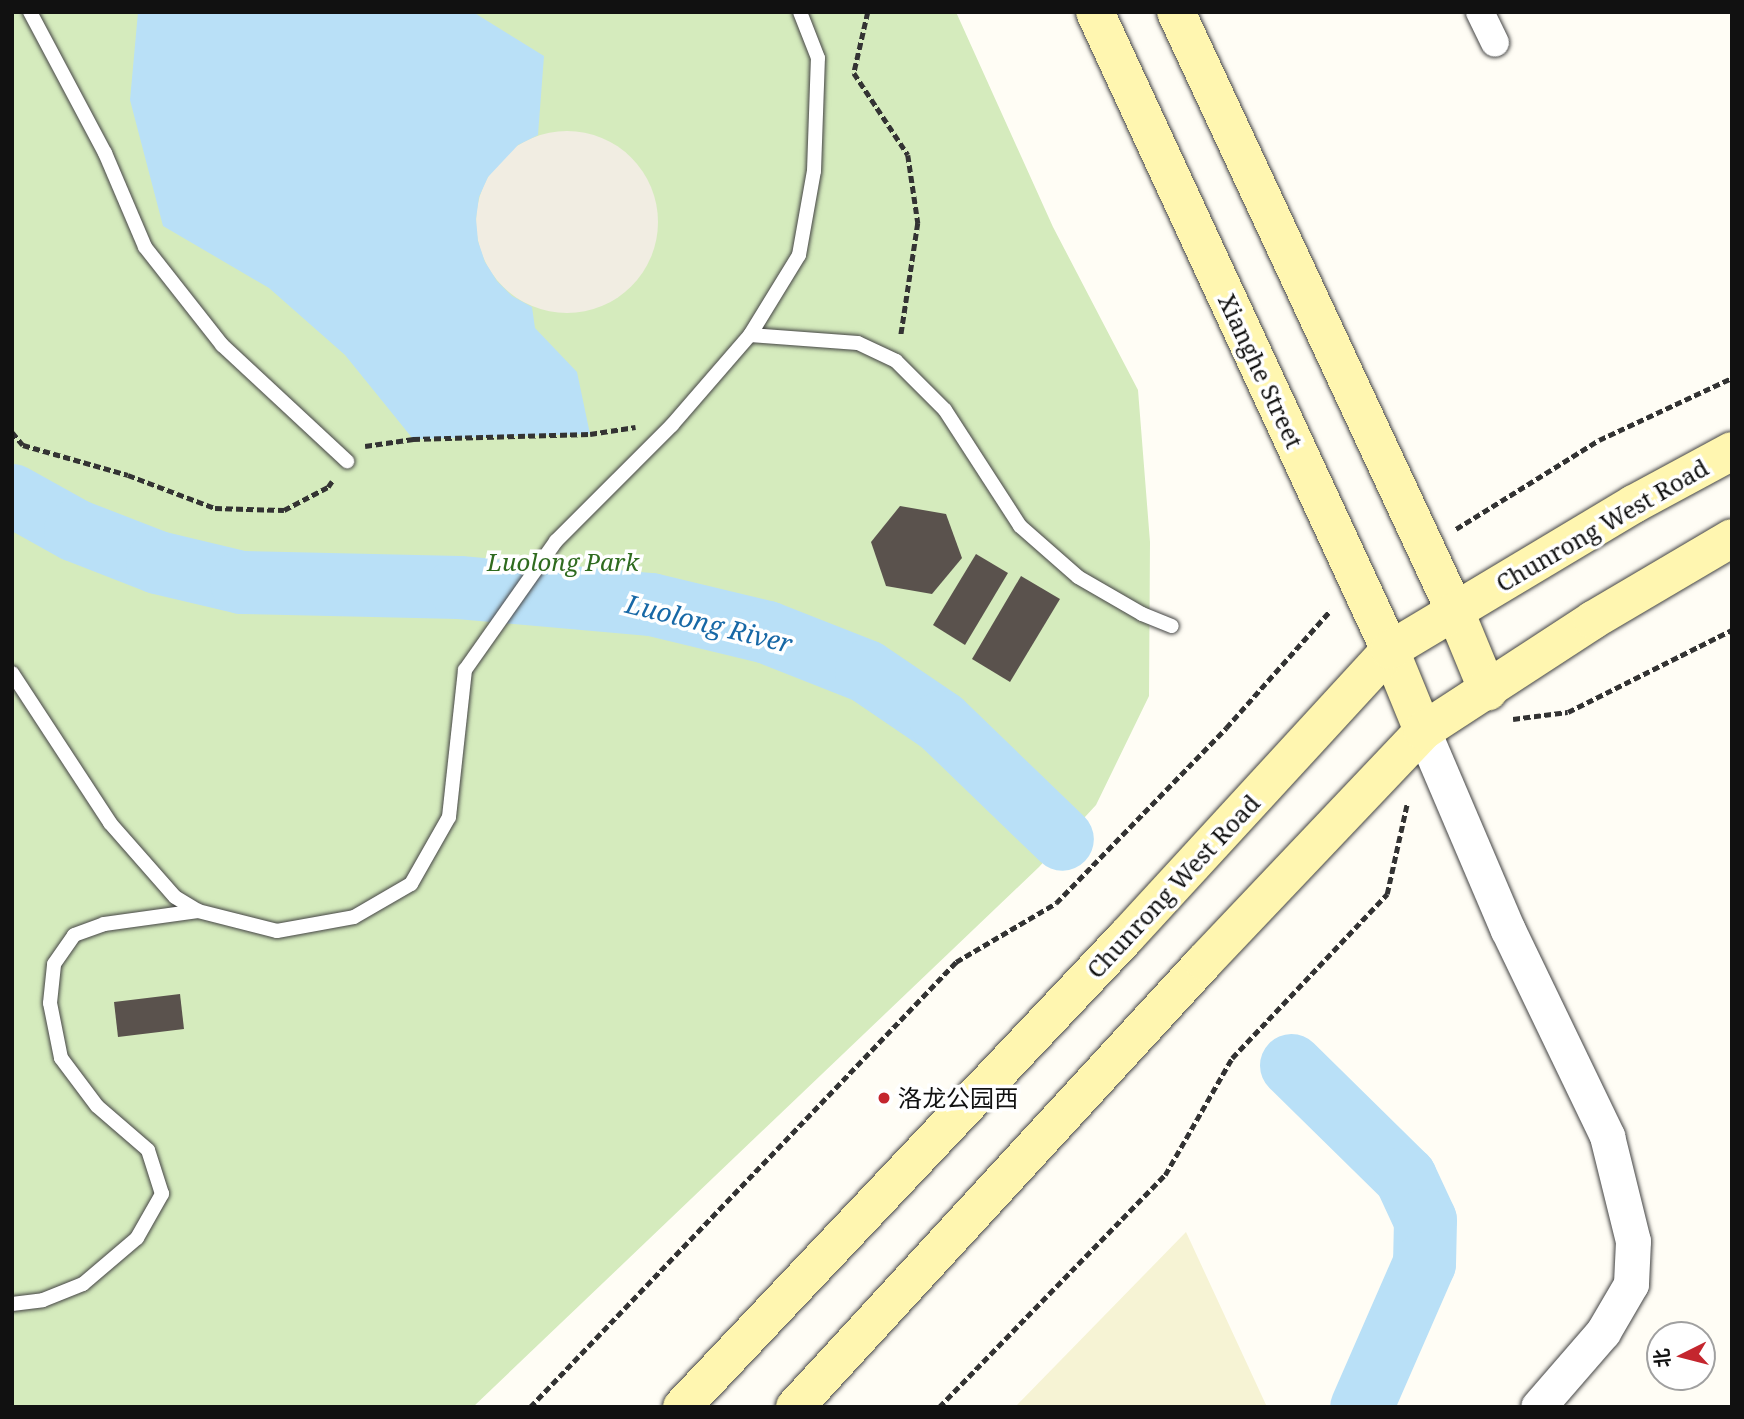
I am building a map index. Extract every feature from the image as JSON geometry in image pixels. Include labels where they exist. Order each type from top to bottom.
[{"type":"main road","name":"Xianghe Street","points":[[1095,12],[1390,650],[1423,731]]},
{"type":"main road","points":[[1176,12],[1455,611],[1495,706]]},
{"type":"main road","name":"Chunrong West Road","points":[[682,1407],[1110,955],[1390,650],[1634,504],[1732,451]]},
{"type":"main road","points":[[795,1407],[1203,962],[1423,731],[1495,706],[1593,620],[1732,538]]},
{"type":"street","points":[[1480,12],[1495,43]]},
{"type":"street","points":[[1423,731],[1508,930],[1607,1136],[1633,1241],[1631,1284],[1603,1332],[1538,1407]]},
{"type":"lane","points":[[30,12],[105,153],[145,247],[222,345],[347,461]]},
{"type":"lane","points":[[12,673],[110,823],[175,897],[198,911],[277,931],[354,917],[411,884],[449,817],[465,670],[556,541],[672,425],[750,335],[799,255],[814,171],[818,58],[800,12]]},
{"type":"lane","points":[[750,335],[858,343],[895,361],[945,410],[1020,526],[1078,577],[1142,614],[1172,626]]},
{"type":"lane","points":[[12,1304],[43,1300],[83,1284],[137,1238],[162,1194],[148,1150],[97,1106],[61,1058],[50,1003],[54,964],[74,935],[104,924],[198,911]]},
{"type":"path","points":[[868,12],[854,73],[908,155],[918,223],[908,299],[895,361]]},
{"type":"path","points":[[1425,548],[1600,440],[1732,378]]},
{"type":"path","points":[[530,1407],[956,961],[1056,903],[1085,875],[1226,727],[1358,580]]},
{"type":"path","points":[[1495,706],[1568,712],[1732,630]]},
{"type":"path","points":[[939,1407],[1166,1175],[1232,1058],[1387,894],[1408,799]]},
{"type":"shaded area","points":[[567,131],[602,138],[618,146],[631,158],[643,171],[651,187],[658,222],[651,257],[643,273],[631,286],[618,298],[602,306],[567,313],[532,306],[516,298],[503,286],[491,273],[483,257],[476,222],[483,187],[491,171],[503,158],[516,146],[532,138]]},
{"type":"shaded area","points":[[1186,1232],[1267,1407],[1015,1407]]},
{"type":"green space","name":"Luolong Park","points":[[12,12],[956,12],[1053,227],[1138,390],[1150,542],[1149,696],[1096,805],[1039,867],[473,1407],[12,1407]]},
{"type":"water","points":[[138,12],[473,12],[544,56],[538,135],[518,145],[488,177],[479,197],[476,219],[478,241],[485,262],[497,281],[512,296],[532,307],[535,328],[577,372],[590,434],[413,439],[345,355],[269,288],[163,226],[130,100]]},
{"type":"building","points":[[900,506],[946,514],[962,558],[932,594],[886,586],[871,542]]},
{"type":"building","points":[[976,554],[1008,573],[965,645],[933,625]]},
{"type":"building","points":[[1021,576],[1060,599],[1010,682],[972,659]]},
{"type":"building","points":[[180,994],[184,1029],[118,1037],[114,1002]]},
{"type":"waterway","name":"Luolong River","points":[[12,495],[75,530],[157,562],[241,582],[459,587],[651,604],[767,632],[866,671],[941,722],[1062,839]]},
{"type":"waterway","name":"Luolong River","points":[[1291,1065],[1405,1177],[1425,1220],[1424,1263],[1361,1407]]},
{"type":"place","name":"洛龙公园西","points":[[884,1098]]}]
